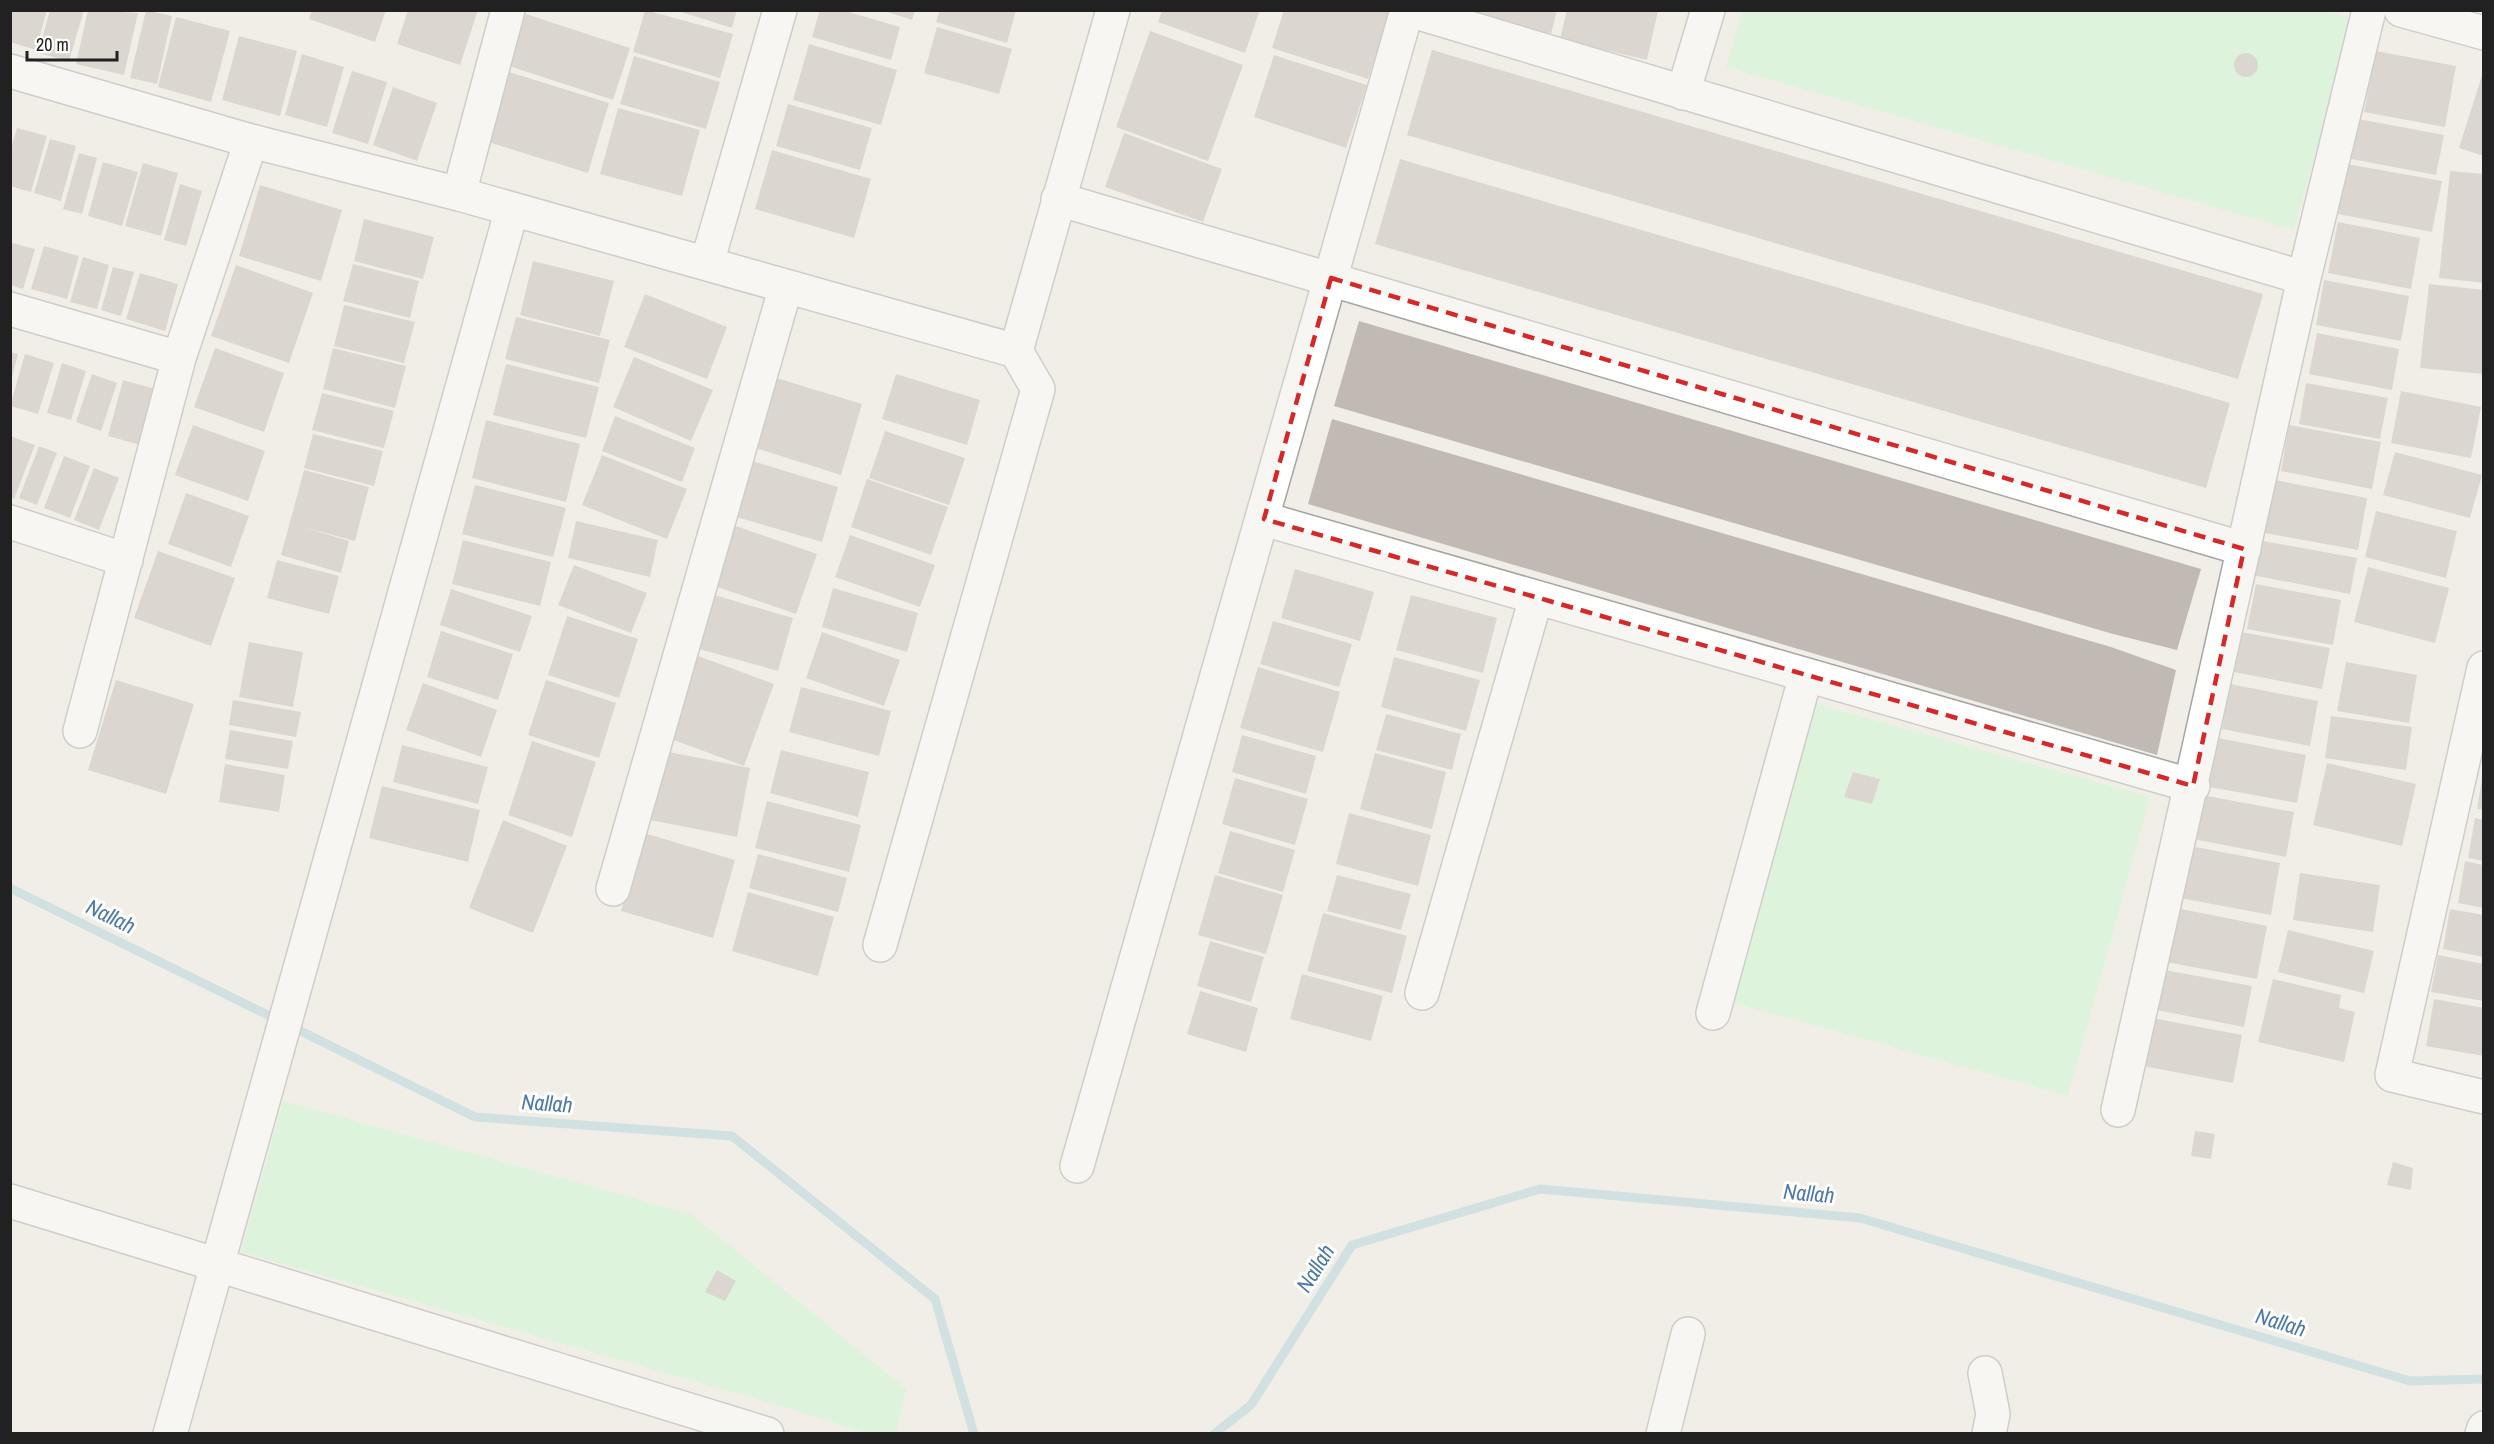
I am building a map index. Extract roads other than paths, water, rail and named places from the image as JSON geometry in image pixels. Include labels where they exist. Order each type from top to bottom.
[{"type":"street","points":[[459,194],[508,10]]},
{"type":"street","points":[[707,263],[780,10]]},
{"type":"street","points":[[1016,351],[1113,10]]},
{"type":"street","points":[[1077,1166],[1408,10],[2304,278]]},
{"type":"street","points":[[1683,93],[1708,10]]},
{"type":"street","points":[[2118,1110],[2193,786],[2304,278],[2369,10]]},
{"type":"street","points":[[2401,10],[2484,33]]},
{"type":"street","points":[[10,70],[251,141],[459,194],[1016,351],[1038,389],[880,945]]},
{"type":"street","points":[[80,731],[179,358],[251,141]]},
{"type":"street","points":[[1058,199],[2244,549]]},
{"type":"street","points":[[170,1434],[512,209]]},
{"type":"street","points":[[613,889],[786,286]]},
{"type":"street","points":[[10,309],[179,358]]},
{"type":"street","points":[[1264,519],[2193,786]]},
{"type":"street","points":[[10,522],[126,560]]},
{"type":"street","points":[[1422,993],[1536,598]]},
{"type":"street","points":[[2484,668],[2392,1075],[2484,1097]]},
{"type":"street","points":[[1713,1013],[1806,675]]},
{"type":"street","points":[[10,1201],[767,1434]]},
{"type":"street","points":[[1663,1434],[1688,1334]]},
{"type":"street","points":[[1984,1372],[1993,1414],[1989,1434]]},
{"type":"street","points":[[2482,1434],[2484,1428]]},
{"type":"waterway","name":"Nallah","points":[[10,888],[475,1117],[732,1136],[935,1299],[974,1434]]},
{"type":"waterway","name":"Nallah","points":[[1214,1434],[1251,1405],[1352,1245],[1540,1189],[1860,1218],[2410,1381],[2484,1379]]}]
